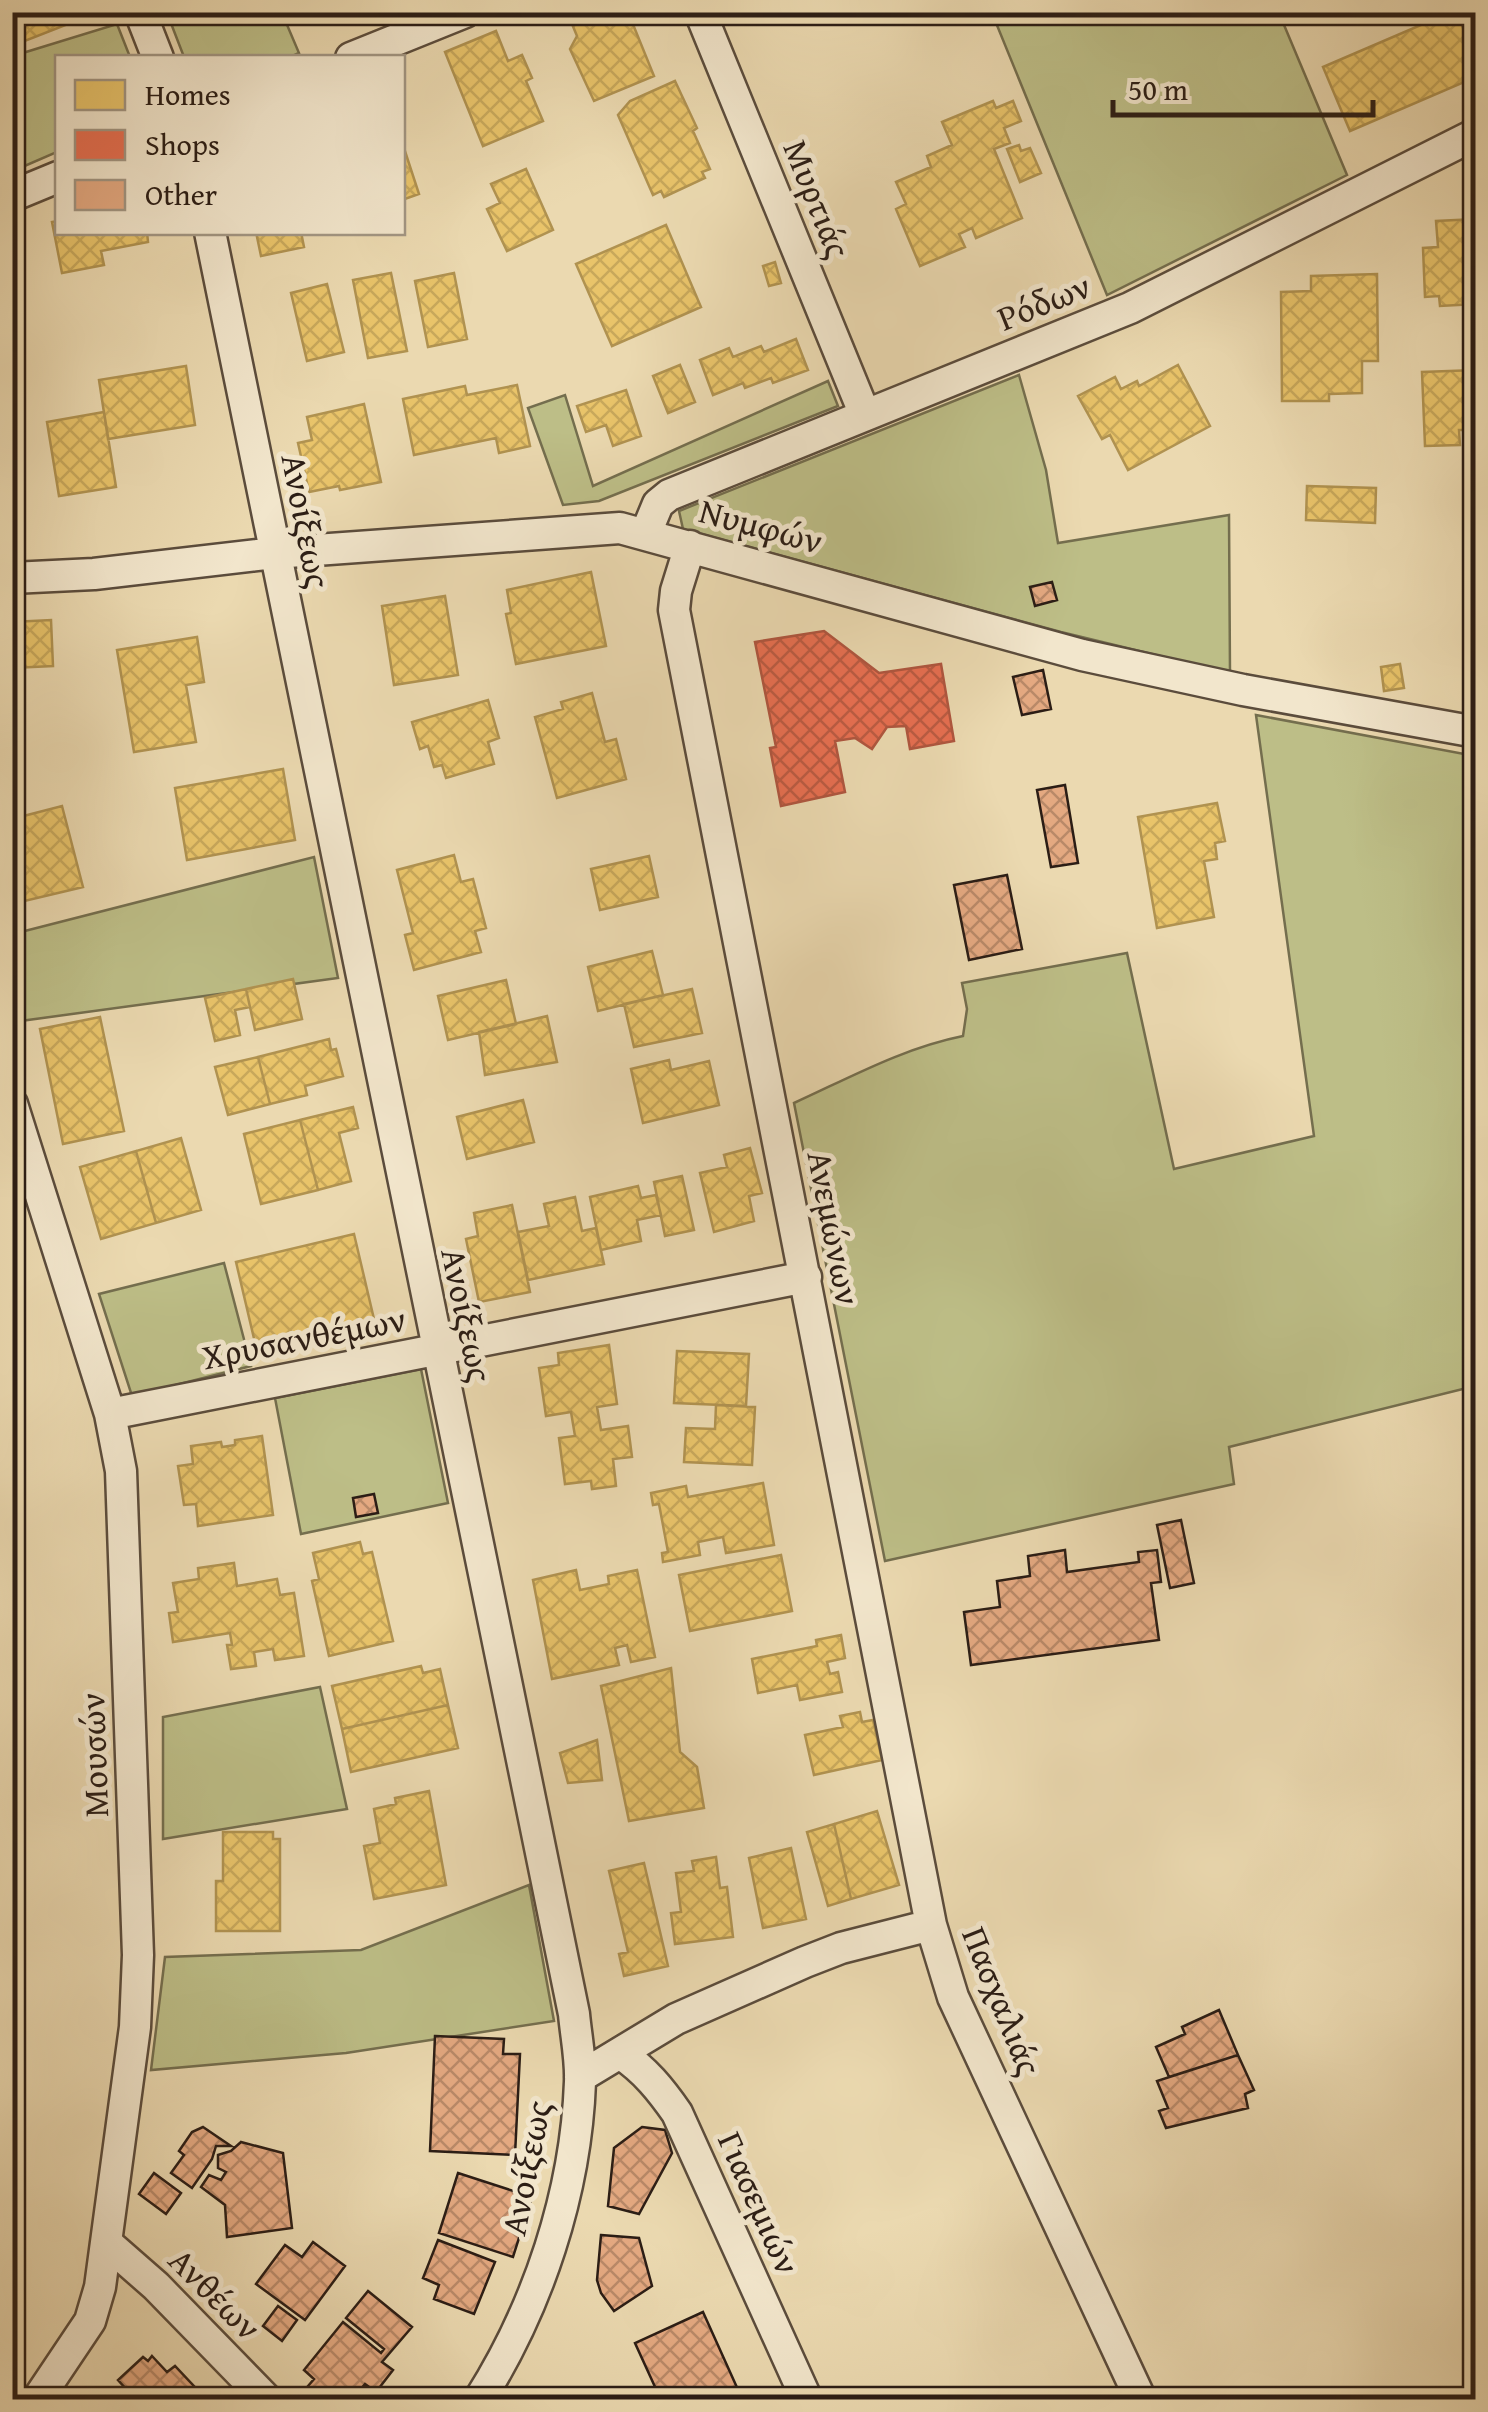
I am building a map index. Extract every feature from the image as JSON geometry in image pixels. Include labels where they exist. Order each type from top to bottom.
[{"type":"street","points":[[140,12],[157,55]]},
{"type":"street","points":[[355,55],[417,21],[465,12]]},
{"type":"street","name":"Μυρτιάς","points":[[700,12],[865,414]]},
{"type":"street","name":"Ρόδων","points":[[646,533],[658,504],[669,494],[1130,308],[1476,134]]},
{"type":"street","points":[[12,196],[55,178]]},
{"type":"street","name":"Ανοίξεως","points":[[211,235],[574,2014],[580,2077],[577,2126],[545,2264],[505,2358],[479,2400]]},
{"type":"street","name":"Νυμφών","points":[[12,578],[94,574],[274,553],[601,527],[646,533],[1114,662],[1476,732]]},
{"type":"street","name":"Ανεμώνων","points":[[690,546],[674,610],[932,1925]]},
{"type":"street","name":"Μουσών","points":[[12,1104],[110,1414],[123,1493],[138,1956],[135,2027],[108,2244],[90,2321],[36,2400]]},
{"type":"street","name":"Χρυσανθέμων","points":[[110,1414],[806,1277]]},
{"type":"street","name":"Πασχαλιάς","points":[[580,2077],[676,2019],[805,1962],[840,1948],[932,1925],[953,1997],[1141,2400]]},
{"type":"street","name":"Γιασεμιών","points":[[621,2054],[659,2087],[677,2114],[806,2400]]},
{"type":"street","name":"Ανθέων","points":[[108,2244],[156,2286],[266,2400]]},
{"type":"green space","points":[[167,13],[282,13],[299,53],[295,55],[183,55]]},
{"type":"green space","points":[[992,13],[1279,13],[1347,175],[1107,295]]},
{"type":"green space","points":[[117,24],[129,55],[55,55],[55,153],[13,171],[13,56]]},
{"type":"green space","points":[[1019,375],[1046,470],[1058,543],[1229,515],[1230,673],[1061,632],[683,529],[679,511]]},
{"type":"green space","points":[[828,381],[838,406],[599,501],[563,505],[528,408],[565,395],[593,486]]},
{"type":"green space","points":[[1256,715],[1475,756],[1475,1386],[1229,1447],[1234,1484],[885,1561],[794,1103],[898,1056],[963,1036],[967,1009],[962,983],[1127,953],[1174,1169],[1314,1136]]},
{"type":"green space","points":[[314,857],[338,978],[13,1022],[13,934]]},
{"type":"green space","points":[[224,1263],[251,1366],[132,1396],[99,1294]]},
{"type":"green space","points":[[421,1369],[448,1503],[301,1534],[275,1398]]},
{"type":"green space","points":[[320,1687],[347,1809],[163,1839],[163,1717]]},
{"type":"green space","points":[[529,1885],[554,2021],[346,2053],[151,2070],[165,1957],[361,1950]]},
{"type":"building: Homes","points":[[12,12],[90,12],[91,15],[12,46]]},
{"type":"building: Homes","points":[[324,12],[351,12],[328,22]]},
{"type":"building: Homes","points":[[567,12],[628,12],[654,76],[594,101],[570,49],[577,36]]},
{"type":"building: Homes","points":[[1456,12],[1476,58],[1476,77],[1350,131],[1323,67]]},
{"type":"building: Homes","points":[[496,31],[508,61],[522,55],[532,78],[526,81],[543,121],[483,146],[445,52]]},
{"type":"building: Homes","points":[[675,81],[697,128],[693,131],[710,169],[702,172],[705,178],[664,197],[661,191],[653,195],[618,115],[630,101]]},
{"type":"building: Homes","points":[[993,101],[996,108],[1013,101],[1021,121],[1004,128],[1010,143],[994,149],[1022,218],[976,238],[972,228],[959,234],[965,247],[920,266],[896,209],[906,204],[896,182],[931,167],[927,156],[952,145],[942,122]]},
{"type":"building: Homes","points":[[1019,145],[1021,151],[1030,148],[1041,173],[1020,182],[1007,149]]},
{"type":"building: Homes","points":[[405,151],[419,194],[405,199]]},
{"type":"building: Homes","points":[[526,169],[553,230],[507,251],[487,209],[500,203],[491,184]]},
{"type":"building: Homes","points":[[1476,219],[1476,304],[1440,306],[1439,296],[1425,297],[1423,248],[1438,247],[1436,221]]},
{"type":"building: Homes","points":[[52,222],[55,222],[55,235],[147,235],[148,242],[101,251],[104,265],[62,273]]},
{"type":"building: Homes","points":[[666,225],[701,307],[612,346],[576,264]]},
{"type":"building: Homes","points":[[257,235],[302,235],[304,247],[261,256]]},
{"type":"building: Homes","points":[[775,262],[781,283],[769,286],[763,266]]},
{"type":"building: Homes","points":[[391,273],[407,351],[368,358],[353,280]]},
{"type":"building: Homes","points":[[454,273],[467,339],[428,347],[415,281]]},
{"type":"building: Homes","points":[[1377,274],[1378,361],[1362,361],[1362,393],[1329,394],[1329,401],[1282,401],[1281,292],[1311,291],[1311,276]]},
{"type":"building: Homes","points":[[327,284],[344,352],[307,361],[291,293]]},
{"type":"building: Homes","points":[[796,339],[808,370],[773,383],[771,378],[745,388],[743,383],[713,395],[700,360],[729,348],[733,357],[761,346],[764,352]]},
{"type":"building: Homes","points":[[680,365],[695,402],[668,413],[653,376]]},
{"type":"building: Homes","points":[[1178,365],[1210,426],[1128,470],[1110,435],[1102,439],[1078,396],[1115,377],[1121,389],[1137,381],[1139,386]]},
{"type":"building: Homes","points":[[186,366],[195,425],[108,439],[99,380]]},
{"type":"building: Homes","points":[[1476,370],[1476,430],[1459,430],[1460,445],[1425,446],[1422,372]]},
{"type":"building: Homes","points":[[517,385],[530,446],[499,453],[496,438],[414,455],[403,399],[465,386],[467,395]]},
{"type":"building: Homes","points":[[626,390],[641,436],[613,446],[606,425],[586,432],[577,406]]},
{"type":"building: Homes","points":[[364,404],[381,482],[309,492],[298,443],[312,440],[307,417]]},
{"type":"building: Homes","points":[[104,412],[116,487],[59,496],[47,422]]},
{"type":"building: Homes","points":[[1307,486],[1376,488],[1375,523],[1306,520]]},
{"type":"building: Homes","points":[[591,572],[606,646],[516,664],[506,614],[511,613],[507,590]]},
{"type":"building: Homes","points":[[445,596],[458,675],[394,685],[382,606]]},
{"type":"building: Homes","points":[[51,620],[53,666],[12,668],[12,622]]},
{"type":"building: Homes","points":[[197,637],[204,682],[186,685],[196,742],[134,752],[117,650]]},
{"type":"building: Homes","points":[[1400,664],[1404,688],[1384,691],[1381,667]]},
{"type":"building: Homes","points":[[592,693],[605,742],[616,739],[626,779],[557,798],[535,717],[563,709],[561,702]]},
{"type":"building: Homes","points":[[488,700],[499,738],[488,742],[494,764],[446,778],[442,765],[434,767],[428,746],[420,749],[412,722]]},
{"type":"building: Homes","points":[[283,769],[295,840],[187,860],[175,788]]},
{"type":"building: Homes","points":[[1217,803],[1225,841],[1215,843],[1217,859],[1204,861],[1214,917],[1157,928],[1138,817]]},
{"type":"building: Homes","points":[[62,806],[83,887],[12,904],[12,857],[19,855],[12,819]]},
{"type":"building: Homes","points":[[454,855],[461,882],[473,879],[486,928],[475,931],[481,952],[414,970],[405,935],[413,933],[397,870]]},
{"type":"building: Homes","points":[[649,856],[658,897],[600,910],[591,869]]},
{"type":"building: Homes","points":[[652,951],[663,995],[598,1011],[588,967]]},
{"type":"building: Homes","points":[[293,979],[302,1019],[255,1030],[246,989]]},
{"type":"building: Homes","points":[[506,980],[516,1024],[448,1040],[438,996]]},
{"type":"building: Homes","points":[[246,989],[250,1007],[235,1010],[240,1035],[215,1041],[205,998]]},
{"type":"building: Homes","points":[[692,989],[702,1033],[634,1047],[624,1004]]},
{"type":"building: Homes","points":[[547,1016],[557,1062],[485,1075],[479,1032]]},
{"type":"building: Homes","points":[[100,1017],[124,1131],[63,1144],[40,1029]]},
{"type":"building: Homes","points":[[329,1039],[331,1050],[336,1049],[343,1076],[305,1086],[307,1095],[270,1104],[258,1057]]},
{"type":"building: Homes","points":[[258,1057],[270,1104],[228,1115],[215,1067]]},
{"type":"building: Homes","points":[[669,1060],[671,1070],[709,1061],[719,1105],[643,1123],[631,1069]]},
{"type":"building: Homes","points":[[523,1100],[534,1142],[467,1159],[457,1117]]},
{"type":"building: Homes","points":[[353,1107],[358,1128],[339,1133],[351,1181],[318,1190],[300,1120]]},
{"type":"building: Homes","points":[[300,1120],[318,1190],[261,1204],[244,1134]]},
{"type":"building: Homes","points":[[181,1138],[201,1210],[156,1223],[136,1151]]},
{"type":"building: Homes","points":[[750,1148],[762,1193],[749,1196],[754,1221],[714,1232],[700,1173],[727,1167],[724,1155]]},
{"type":"building: Homes","points":[[136,1151],[156,1223],[101,1239],[80,1167]]},
{"type":"building: Homes","points":[[682,1176],[694,1230],[665,1236],[654,1182]]},
{"type":"building: Homes","points":[[638,1186],[641,1198],[656,1195],[661,1215],[637,1220],[641,1241],[601,1250],[590,1197]]},
{"type":"building: Homes","points":[[575,1197],[582,1231],[596,1228],[604,1264],[528,1280],[518,1232],[549,1226],[544,1204]]},
{"type":"building: Homes","points":[[512,1205],[530,1292],[479,1302],[466,1239],[478,1236],[474,1213]]},
{"type":"building: Homes","points":[[354,1234],[374,1319],[256,1347],[236,1262]]},
{"type":"building: Homes","points":[[609,1345],[617,1404],[597,1407],[601,1430],[628,1426],[632,1457],[613,1459],[616,1486],[592,1489],[591,1481],[565,1484],[559,1438],[575,1436],[571,1412],[546,1416],[539,1368],[559,1365],[558,1353]]},
{"type":"building: Homes","points":[[677,1351],[749,1354],[746,1406],[674,1403]]},
{"type":"building: Homes","points":[[716,1405],[755,1407],[752,1465],[684,1462],[686,1428],[715,1429]]},
{"type":"building: Homes","points":[[262,1436],[273,1515],[198,1526],[196,1504],[184,1505],[178,1466],[193,1464],[191,1446],[221,1442],[222,1447],[235,1445],[235,1440]]},
{"type":"building: Homes","points":[[763,1483],[774,1545],[726,1553],[723,1537],[698,1542],[700,1555],[663,1562],[662,1553],[668,1552],[659,1504],[653,1505],[651,1493],[686,1486],[688,1497]]},
{"type":"building: Homes","points":[[360,1542],[363,1554],[372,1552],[393,1641],[329,1656],[312,1581],[319,1579],[313,1553]]},
{"type":"building: Homes","points":[[781,1555],[792,1611],[690,1631],[679,1575]]},
{"type":"building: Homes","points":[[234,1563],[237,1586],[277,1579],[280,1595],[294,1593],[304,1656],[275,1660],[273,1649],[254,1652],[256,1666],[231,1669],[227,1645],[232,1645],[230,1633],[173,1642],[169,1613],[178,1612],[173,1583],[199,1579],[198,1568]]},
{"type":"building: Homes","points":[[576,1570],[580,1590],[609,1584],[608,1576],[637,1570],[655,1657],[631,1662],[627,1645],[615,1648],[619,1665],[552,1679],[533,1580]]},
{"type":"building: Homes","points":[[841,1635],[845,1658],[827,1662],[830,1674],[838,1672],[842,1692],[800,1700],[797,1685],[758,1693],[752,1659],[817,1646],[816,1640]]},
{"type":"building: Homes","points":[[421,1666],[423,1673],[440,1669],[448,1705],[342,1729],[332,1686]]},
{"type":"building: Homes","points":[[671,1668],[680,1752],[697,1767],[704,1808],[629,1821],[601,1686]]},
{"type":"building: Homes","points":[[448,1705],[458,1748],[351,1772],[342,1729]]},
{"type":"building: Homes","points":[[860,1712],[862,1722],[873,1720],[882,1760],[814,1775],[805,1735],[843,1727],[840,1716]]},
{"type":"building: Homes","points":[[597,1740],[602,1780],[568,1783],[560,1753]]},
{"type":"building: Homes","points":[[429,1791],[446,1885],[374,1899],[364,1846],[380,1843],[374,1809],[396,1804],[395,1798]]},
{"type":"building: Homes","points":[[877,1811],[899,1885],[851,1899],[834,1824]]},
{"type":"building: Homes","points":[[834,1824],[851,1899],[828,1906],[807,1832]]},
{"type":"building: Homes","points":[[223,1832],[273,1832],[273,1839],[280,1839],[280,1931],[216,1931],[216,1881],[223,1881]]},
{"type":"building: Homes","points":[[791,1848],[806,1919],[763,1928],[749,1858]]},
{"type":"building: Homes","points":[[716,1857],[720,1888],[727,1887],[733,1937],[675,1944],[671,1913],[681,1912],[676,1873],[694,1871],[692,1861]]},
{"type":"building: Homes","points":[[644,1863],[668,1966],[624,1976],[619,1954],[628,1952],[609,1871]]},
{"type":"building: Shops","points":[[824,631],[879,673],[941,664],[954,741],[910,749],[906,726],[887,727],[872,749],[855,738],[835,741],[845,792],[781,806],[770,748],[776,747],[755,642]]},
{"type":"building: Other","points":[[1052,582],[1057,600],[1035,606],[1030,587]]},
{"type":"building: Other","points":[[1043,670],[1051,709],[1022,715],[1013,677]]},
{"type":"building: Other","points":[[1065,785],[1078,863],[1051,867],[1037,790]]},
{"type":"building: Other","points":[[1007,875],[1022,949],[969,960],[954,885]]},
{"type":"building: Other","points":[[374,1494],[378,1513],[356,1517],[353,1498]]},
{"type":"building: Other","points":[[1181,1520],[1194,1583],[1170,1588],[1157,1525]]},
{"type":"building: Other","points":[[1065,1550],[1067,1572],[1139,1562],[1138,1552],[1157,1550],[1161,1582],[1151,1583],[1159,1640],[971,1665],[964,1612],[1000,1607],[997,1581],[1030,1576],[1028,1556]]},
{"type":"building: Other","points":[[1219,2010],[1238,2055],[1169,2077],[1156,2047],[1185,2034],[1182,2027]]},
{"type":"building: Other","points":[[435,2036],[504,2039],[503,2054],[520,2054],[515,2155],[430,2151]]},
{"type":"building: Other","points":[[1238,2055],[1254,2090],[1245,2094],[1248,2108],[1166,2128],[1159,2111],[1168,2108],[1157,2081]]},
{"type":"building: Other","points":[[203,2127],[231,2146],[216,2146],[192,2188],[171,2173],[184,2155],[179,2151],[192,2132]]},
{"type":"building: Other","points":[[642,2127],[665,2130],[672,2153],[639,2214],[608,2206],[614,2148]]},
{"type":"building: Other","points":[[241,2142],[283,2153],[292,2228],[227,2237],[225,2205],[201,2187],[209,2175],[221,2180],[226,2172],[218,2168],[218,2155]]},
{"type":"building: Other","points":[[154,2173],[181,2193],[166,2214],[139,2194]]},
{"type":"building: Other","points":[[458,2173],[532,2197],[513,2257],[439,2233]]},
{"type":"building: Other","points":[[601,2235],[639,2238],[652,2286],[614,2311],[597,2280]]},
{"type":"building: Other","points":[[438,2240],[495,2262],[474,2314],[434,2299],[439,2285],[423,2278]]},
{"type":"building: Other","points":[[313,2242],[345,2266],[305,2320],[256,2284],[285,2245],[302,2257]]},
{"type":"building: Other","points":[[368,2291],[412,2327],[382,2362],[393,2370],[376,2392],[365,2384],[356,2395],[347,2388],[338,2399],[335,2396],[324,2400],[308,2386],[314,2379],[304,2370],[343,2322],[381,2353],[384,2349],[346,2318]]},
{"type":"building: Other","points":[[278,2306],[297,2320],[282,2341],[263,2326]]},
{"type":"building: Other","points":[[703,2312],[739,2392],[723,2400],[661,2400],[635,2343]]},
{"type":"building: Other","points":[[152,2356],[167,2372],[175,2366],[207,2400],[136,2400],[118,2380],[143,2357],[148,2361]]}]
